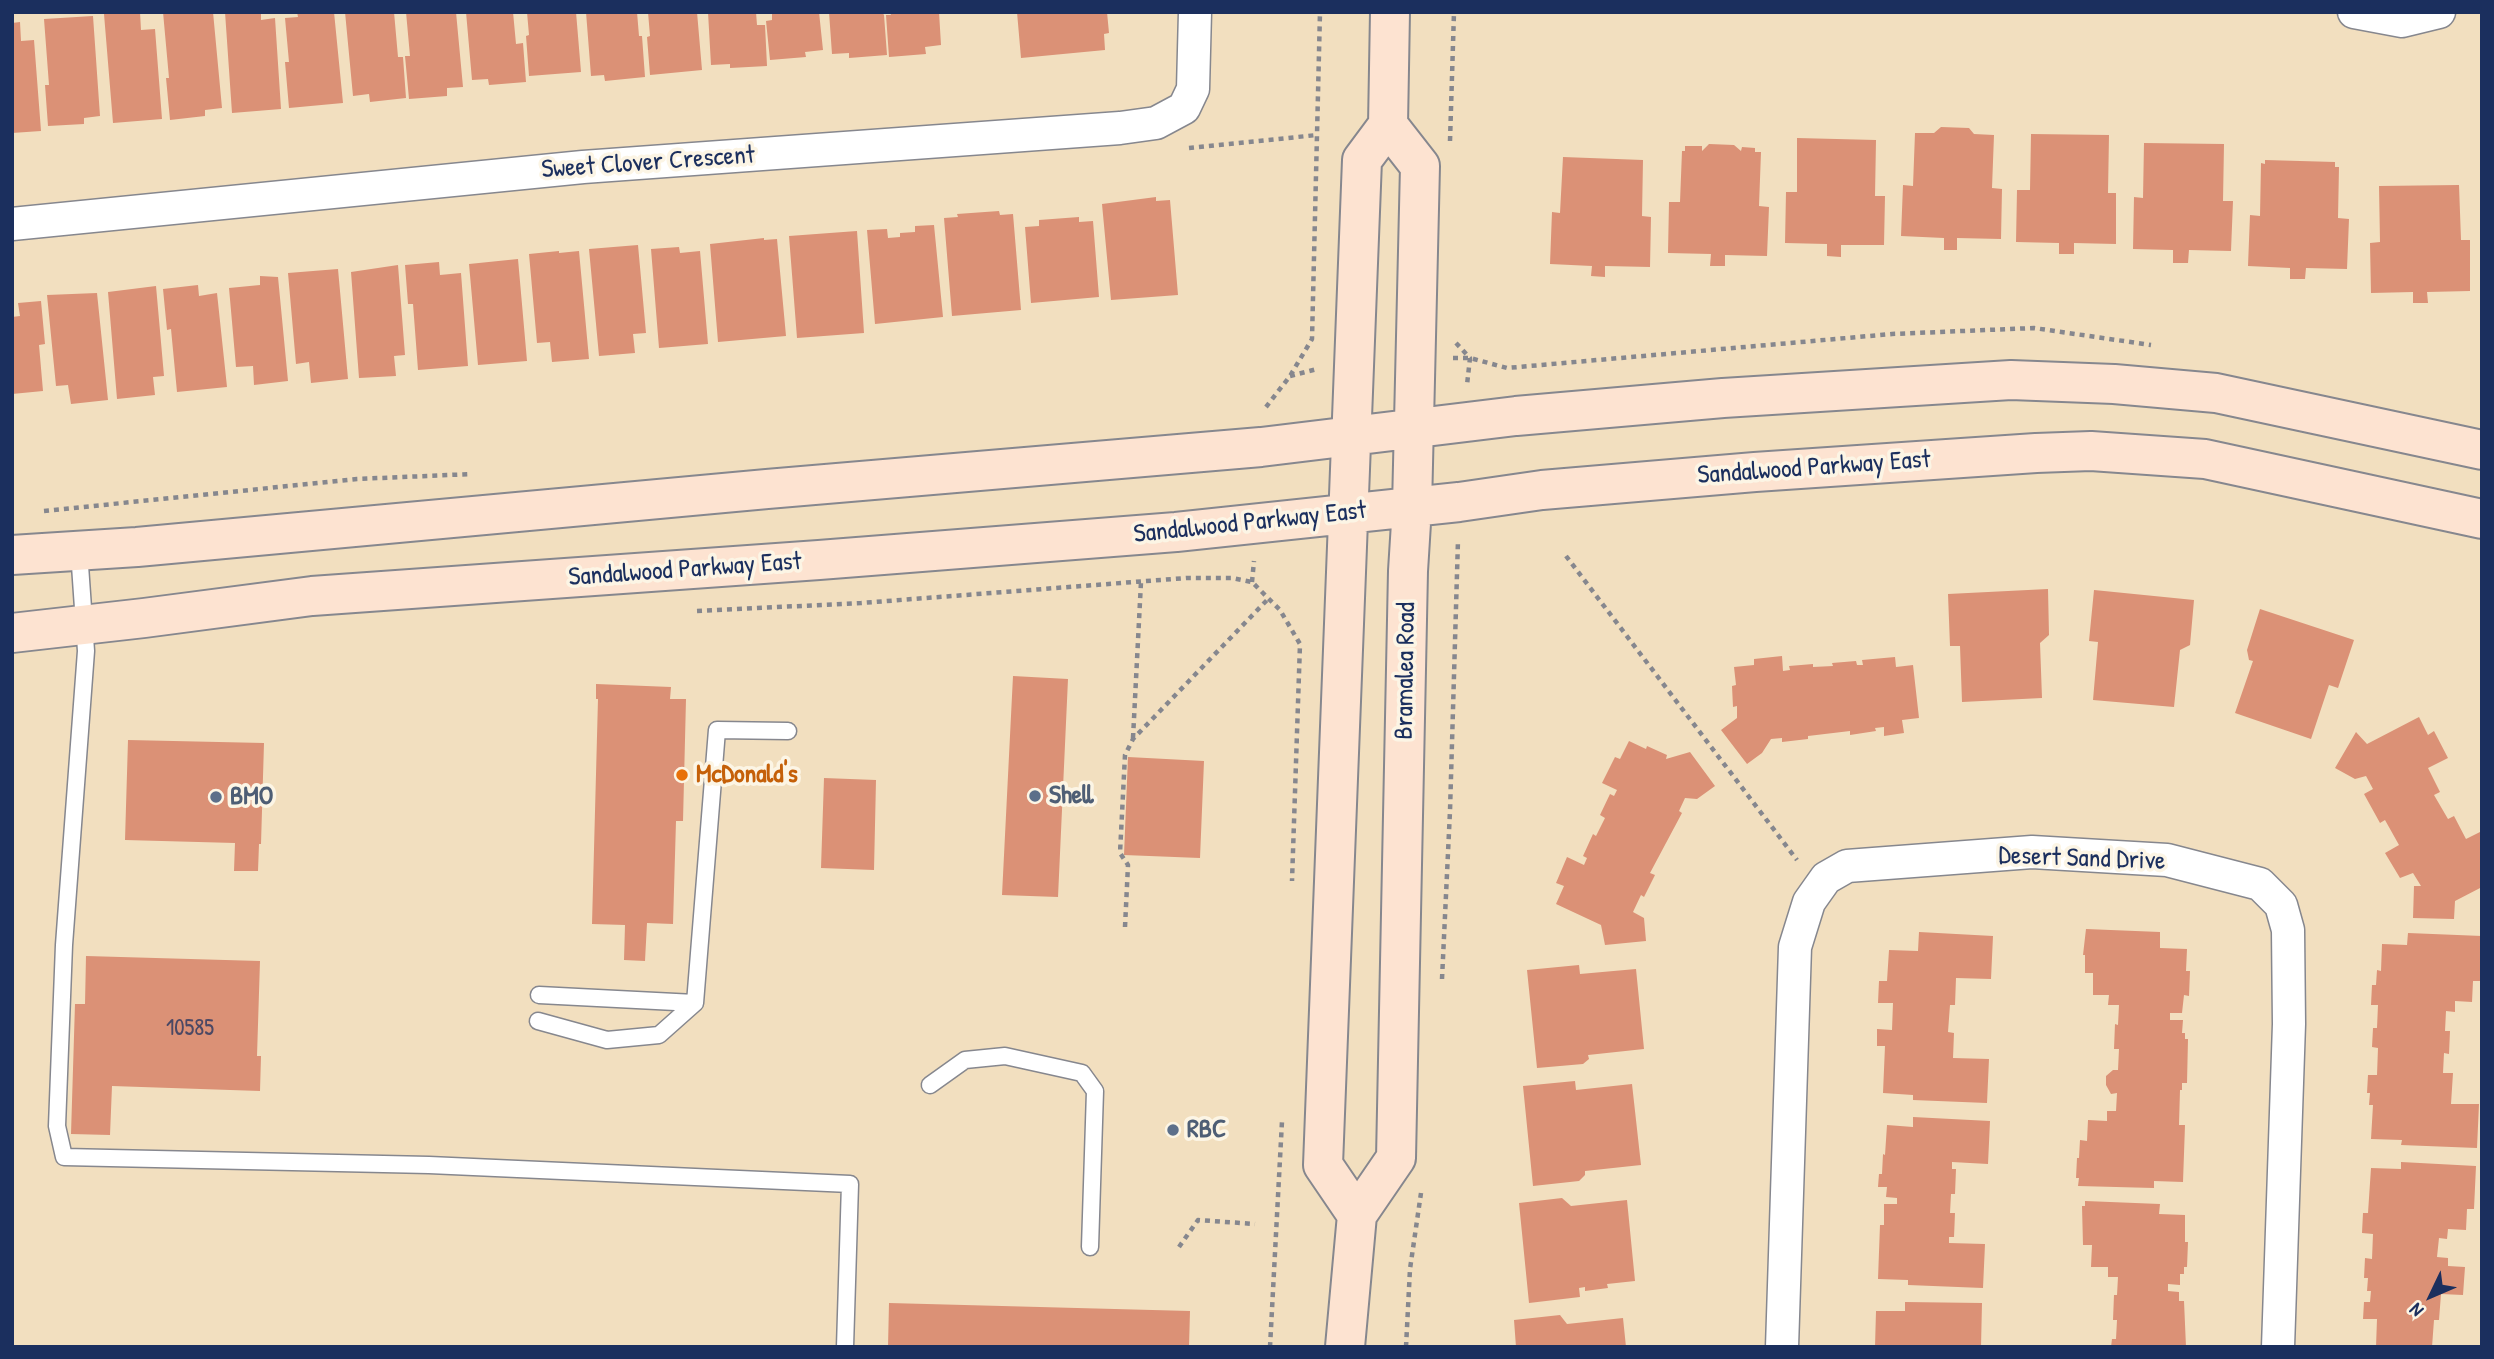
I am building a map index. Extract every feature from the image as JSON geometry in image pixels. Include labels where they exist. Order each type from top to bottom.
[{"type":"main road","points":[[1357,1215],[1323,1165],[1362,160],[1388,125],[1390,12]]},
{"type":"main road","name":"Bramalea Road","points":[[1345,1347],[1357,1215],[1396,1158],[1420,166],[1388,125]]},
{"type":"main road","points":[[12,555],[1261,447],[1516,416],[1723,398],[2011,380],[2114,384],[2216,393],[2482,450]]},
{"type":"main road","name":"Sandalwood Parkway East","points":[[12,633],[312,596],[1162,534],[1542,490],[1950,458],[2091,451],[2205,459],[2482,519]]},
{"type":"street","name":"Sweet Clover Crescent","points":[[12,224],[583,167],[1120,128],[1156,122],[1184,108],[1193,89],[1195,12]]},
{"type":"street","points":[[2354,12],[2402,21],[2439,12]]},
{"type":"street","name":"Desert Sand Drive","points":[[1782,1347],[1795,947],[1809,902],[1826,878],[1847,866],[2032,852],[2167,860],[2260,884],[2281,905],[2288,930],[2288,1024],[2278,1347]]},
{"type":"lane","points":[[79,551],[86,651],[64,945],[57,1126],[64,1157],[429,1165],[850,1184],[845,1347]]},
{"type":"lane","points":[[538,1021],[607,1040],[659,1035],[695,1003],[718,730],[788,731]]},
{"type":"lane","points":[[539,995],[695,1003]]},
{"type":"lane","points":[[930,1085],[965,1060],[1005,1056],[1082,1073],[1095,1091],[1090,1248]]},
{"type":"path","points":[[1264,410],[1290,376],[1312,339],[1320,12]]},
{"type":"path","points":[[1156,122],[1177,149],[1317,135]]},
{"type":"path","points":[[1290,376],[1306,372]]},
{"type":"path","points":[[1566,556],[1818,889]]},
{"type":"path","points":[[1133,739],[1141,582]]},
{"type":"path","points":[[1252,582],[1280,610],[1300,644],[1291,892]]},
{"type":"path","points":[[1125,928],[1128,864],[1120,853],[1125,755],[1133,739],[1269,598]]},
{"type":"path","points":[[1270,1347],[1283,1116]]},
{"type":"path","points":[[1179,1247],[1198,1220],[1255,1224]]},
{"type":"building","points":[[140,12],[141,30],[155,29],[162,119],[113,123],[104,14]]},
{"type":"building","points":[[163,12],[213,12],[222,108],[205,110],[205,116],[170,120]]},
{"type":"building","points":[[225,12],[261,12],[261,20],[275,18],[281,109],[232,113]]},
{"type":"building","points":[[297,12],[334,12],[343,103],[289,108],[285,18],[298,17]]},
{"type":"building","points":[[345,12],[394,12],[398,57],[403,57],[406,98],[370,102],[369,94],[353,96]]},
{"type":"building","points":[[406,12],[456,12],[463,87],[447,88],[447,96],[409,99],[405,56],[410,56]]},
{"type":"building","points":[[466,12],[513,12],[516,44],[523,43],[526,82],[489,85],[488,79],[472,80]]},
{"type":"building","points":[[527,12],[576,12],[581,72],[529,76]]},
{"type":"building","points":[[586,12],[637,12],[645,77],[605,81],[604,75],[591,76]]},
{"type":"building","points":[[648,12],[697,12],[702,70],[650,75]]},
{"type":"building","points":[[708,12],[756,12],[757,25],[765,25],[767,66],[730,68],[730,64],[711,65]]},
{"type":"building","points":[[772,12],[819,12],[823,50],[805,52],[806,57],[770,60],[766,21],[772,20]]},
{"type":"building","points":[[829,12],[882,12],[887,55],[849,58],[849,53],[832,54]]},
{"type":"building","points":[[890,12],[939,12],[941,45],[925,47],[926,54],[889,57],[886,15],[891,15]]},
{"type":"building","points":[[1017,12],[1107,12],[1109,33],[1104,34],[1105,50],[1021,58]]},
{"type":"building","points":[[93,16],[100,116],[84,118],[84,124],[48,126],[45,85],[49,85],[44,19]]},
{"type":"building","points":[[20,22],[21,41],[34,40],[41,131],[12,133],[12,23]]},
{"type":"building","points":[[1941,127],[1969,128],[1974,134],[1994,135],[1992,188],[2002,189],[2001,239],[1957,238],[1957,250],[1944,250],[1944,238],[1901,236],[1903,185],[1913,186],[1915,133],[1934,133]]},
{"type":"building","points":[[2031,134],[2109,135],[2108,193],[2116,193],[2116,244],[2074,243],[2074,254],[2059,254],[2059,243],[2016,242],[2017,190],[2030,190]]},
{"type":"building","points":[[1797,138],[1876,140],[1875,196],[1885,196],[1884,245],[1841,245],[1841,257],[1827,256],[1827,244],[1785,243],[1786,192],[1797,192]]},
{"type":"building","points":[[2144,143],[2224,144],[2223,201],[2233,201],[2231,251],[2189,250],[2188,263],[2173,263],[2173,250],[2133,249],[2134,197],[2143,198]]},
{"type":"building","points":[[1709,144],[1734,145],[1741,151],[1742,147],[1755,148],[1755,152],[1761,152],[1759,206],[1769,207],[1767,256],[1725,255],[1725,266],[1710,266],[1711,254],[1668,253],[1669,202],[1680,202],[1682,151],[1685,151],[1685,146],[1702,146],[1702,151]]},
{"type":"building","points":[[1563,157],[1643,160],[1642,216],[1651,217],[1650,267],[1605,266],[1605,277],[1591,276],[1592,266],[1550,264],[1552,212],[1560,213]]},
{"type":"building","points":[[2265,160],[2335,162],[2335,167],[2339,167],[2338,218],[2349,219],[2347,269],[2306,268],[2305,279],[2290,279],[2290,268],[2248,266],[2250,215],[2260,216],[2261,163],[2265,164]]},
{"type":"building","points":[[2459,185],[2461,240],[2470,240],[2470,291],[2427,292],[2428,303],[2413,303],[2413,292],[2371,293],[2370,243],[2380,242],[2379,186]]},
{"type":"building","points":[[1156,197],[1156,201],[1170,200],[1178,295],[1111,300],[1102,204]]},
{"type":"building","points":[[999,211],[1000,215],[1013,214],[1021,310],[952,316],[944,218],[958,217],[957,214]]},
{"type":"building","points":[[1079,217],[1079,222],[1093,221],[1099,297],[1031,303],[1025,227],[1039,226],[1039,220]]},
{"type":"building","points":[[934,225],[943,317],[875,324],[867,230],[887,229],[888,238],[900,237],[900,233],[915,232],[915,226]]},
{"type":"building","points":[[857,231],[864,333],[797,338],[789,236]]},
{"type":"building","points":[[777,239],[786,336],[718,342],[710,244]]},
{"type":"building","points":[[638,245],[646,333],[633,334],[635,353],[599,356],[589,249]]},
{"type":"building","points":[[679,247],[680,253],[700,251],[708,344],[659,348],[651,249]]},
{"type":"building","points":[[579,251],[589,359],[552,362],[550,342],[537,343],[529,254]]},
{"type":"building","points":[[518,259],[527,361],[478,365],[469,264]]},
{"type":"building","points":[[439,262],[440,275],[461,273],[468,366],[418,370],[413,304],[408,304],[405,265]]},
{"type":"building","points":[[398,265],[405,355],[394,356],[396,376],[359,378],[351,272]]},
{"type":"building","points":[[338,269],[348,379],[311,383],[309,362],[296,364],[288,273]]},
{"type":"building","points":[[260,276],[278,277],[288,381],[254,385],[253,366],[236,367],[229,288],[260,285]]},
{"type":"building","points":[[198,285],[199,296],[217,293],[227,387],[177,392],[171,329],[167,330],[163,289]]},
{"type":"building","points":[[156,286],[164,376],[153,377],[155,395],[117,399],[108,292]]},
{"type":"building","points":[[97,293],[108,400],[71,404],[68,385],[56,386],[47,295]]},
{"type":"building","points":[[41,301],[45,344],[39,345],[43,391],[12,394],[12,317],[20,316],[18,303]]},
{"type":"building","points":[[2048,589],[2049,635],[2040,643],[2042,698],[1962,702],[1960,646],[1950,646],[1948,594]]},
{"type":"building","points":[[2094,590],[2194,600],[2190,645],[2180,650],[2174,707],[2093,700],[2098,642],[2089,641]]},
{"type":"building","points":[[2260,609],[2354,640],[2338,688],[2329,685],[2311,739],[2235,713],[2253,661],[2249,660],[2247,650]]},
{"type":"building","points":[[1782,656],[1783,671],[1790,670],[1789,666],[1833,666],[1832,663],[1856,661],[1857,665],[1863,665],[1862,660],[1895,657],[1896,667],[1913,665],[1919,718],[1902,720],[1904,733],[1884,736],[1884,727],[1850,735],[1850,731],[1782,742],[1782,738],[1771,739],[1762,753],[1747,764],[1721,730],[1737,718],[1737,706],[1733,707],[1732,686],[1736,685],[1734,667],[1754,665],[1754,659]]},
{"type":"building","points":[[1013,676],[1068,679],[1058,897],[1002,895]]},
{"type":"building","points":[[596,684],[671,687],[670,699],[686,699],[683,821],[676,821],[673,924],[647,923],[645,961],[624,960],[625,925],[592,924],[598,699]]},
{"type":"building","points":[[2419,717],[2428,735],[2434,731],[2448,758],[2428,768],[2440,792],[2434,795],[2448,819],[2454,816],[2466,839],[2482,831],[2482,887],[2455,901],[2454,919],[2413,918],[2414,886],[2421,886],[2413,873],[2400,878],[2385,853],[2399,845],[2385,820],[2380,823],[2364,794],[2373,789],[2366,776],[2355,779],[2335,768],[2356,732],[2367,744]]},
{"type":"building","points":[[128,740],[264,743],[258,871],[234,871],[235,843],[125,840]]},
{"type":"building","points":[[1629,741],[1667,755],[1666,759],[1690,752],[1715,786],[1697,799],[1685,798],[1679,811],[1682,813],[1650,873],[1655,875],[1633,912],[1644,918],[1646,941],[1605,945],[1601,925],[1556,904],[1564,886],[1556,883],[1567,857],[1584,865],[1587,858],[1583,856],[1593,834],[1596,836],[1605,818],[1600,815],[1610,794],[1614,796],[1617,790],[1602,783],[1615,757],[1620,759]]},
{"type":"building","points":[[1128,757],[1204,761],[1200,858],[1124,855]]},
{"type":"building","points":[[824,778],[876,780],[874,870],[821,868]]},
{"type":"building","points":[[2086,929],[2160,932],[2160,948],[2187,949],[2189,996],[2184,995],[2182,1013],[2170,1013],[2170,1020],[2183,1020],[2182,1033],[2185,1033],[2185,1039],[2188,1039],[2187,1083],[2182,1083],[2180,1090],[2179,1125],[2185,1125],[2183,1182],[2154,1181],[2154,1188],[2078,1186],[2077,1158],[2080,1140],[2087,1141],[2088,1120],[2107,1121],[2107,1111],[2116,1111],[2117,1093],[2111,1094],[2106,1085],[2106,1076],[2113,1070],[2118,1070],[2119,1049],[2114,1049],[2119,1005],[2108,1005],[2109,995],[2093,995],[2093,973],[2085,973],[2083,955]]},
{"type":"building","points":[[1919,932],[1993,936],[1991,979],[1956,978],[1955,1005],[1950,1005],[1948,1032],[1954,1033],[1953,1058],[1989,1059],[1987,1103],[1913,1100],[1913,1095],[1883,1093],[1885,1046],[1877,1046],[1877,1029],[1892,1030],[1893,1003],[1878,1003],[1879,981],[1887,981],[1889,950],[1918,951]]},
{"type":"building","points":[[2408,933],[2482,936],[2482,981],[2473,981],[2472,1002],[2455,1001],[2455,1012],[2446,1011],[2445,1031],[2450,1031],[2449,1054],[2444,1053],[2443,1073],[2453,1073],[2451,1104],[2479,1104],[2477,1148],[2401,1145],[2402,1140],[2371,1139],[2373,1105],[2369,1105],[2370,1093],[2367,1093],[2368,1075],[2377,1075],[2378,1048],[2372,1047],[2373,1028],[2377,1028],[2378,1005],[2371,1005],[2372,985],[2376,985],[2377,970],[2381,971],[2382,944],[2407,945]]},
{"type":"building","points":[[86,956],[260,961],[257,1056],[261,1056],[260,1091],[112,1086],[110,1135],[71,1134],[75,1004],[85,1004]]},
{"type":"building","points":[[1579,965],[1580,974],[1636,969],[1644,1049],[1588,1055],[1589,1059],[1583,1064],[1537,1068],[1527,970]]},
{"type":"building","points":[[1575,1081],[1576,1090],[1632,1084],[1641,1165],[1585,1171],[1579,1181],[1533,1186],[1523,1086]]},
{"type":"building","points":[[1913,1117],[1990,1121],[1988,1164],[1952,1162],[1952,1169],[1956,1169],[1955,1194],[1951,1194],[1950,1213],[1955,1213],[1954,1237],[1949,1237],[1949,1243],[1985,1244],[1983,1288],[1908,1285],[1908,1280],[1878,1279],[1880,1225],[1884,1225],[1884,1204],[1897,1204],[1897,1198],[1886,1197],[1887,1187],[1878,1187],[1883,1154],[1885,1155],[1887,1125],[1913,1127]]},
{"type":"building","points":[[2401,1162],[2476,1166],[2474,1209],[2467,1209],[2466,1230],[2448,1229],[2447,1239],[2439,1238],[2437,1257],[2448,1258],[2448,1266],[2465,1267],[2463,1295],[2441,1294],[2439,1320],[2434,1320],[2432,1347],[2376,1347],[2377,1319],[2363,1319],[2364,1302],[2370,1302],[2371,1291],[2367,1291],[2368,1278],[2364,1278],[2365,1258],[2372,1259],[2373,1234],[2362,1233],[2363,1213],[2368,1213],[2371,1168],[2401,1169]]},
{"type":"building","points":[[1562,1198],[1571,1206],[1627,1200],[1635,1281],[1607,1284],[1608,1288],[1585,1291],[1585,1287],[1579,1288],[1580,1297],[1529,1303],[1519,1203]]},
{"type":"building","points":[[2085,1201],[2160,1204],[2159,1214],[2185,1215],[2187,1267],[2184,1267],[2184,1274],[2180,1274],[2180,1285],[2168,1284],[2168,1291],[2179,1292],[2179,1301],[2184,1301],[2186,1347],[2111,1347],[2112,1339],[2116,1339],[2117,1320],[2113,1320],[2118,1277],[2108,1277],[2108,1267],[2091,1267],[2092,1245],[2083,1245],[2082,1206],[2085,1206]]},
{"type":"building","points":[[1905,1302],[1982,1303],[1981,1347],[1875,1347],[1876,1311],[1905,1311]]},
{"type":"building","points":[[889,1303],[1190,1311],[1189,1347],[888,1347]]},
{"type":"building","points":[[1560,1315],[1567,1324],[1623,1318],[1626,1347],[1516,1347],[1514,1320]]},
{"type":"place","name":"McDonald's","points":[[682,775]]},
{"type":"place","name":"Shell","points":[[1035,796]]},
{"type":"place","name":"BMO","points":[[216,797]]},
{"type":"place","name":"RBC","points":[[1173,1130]]}]
